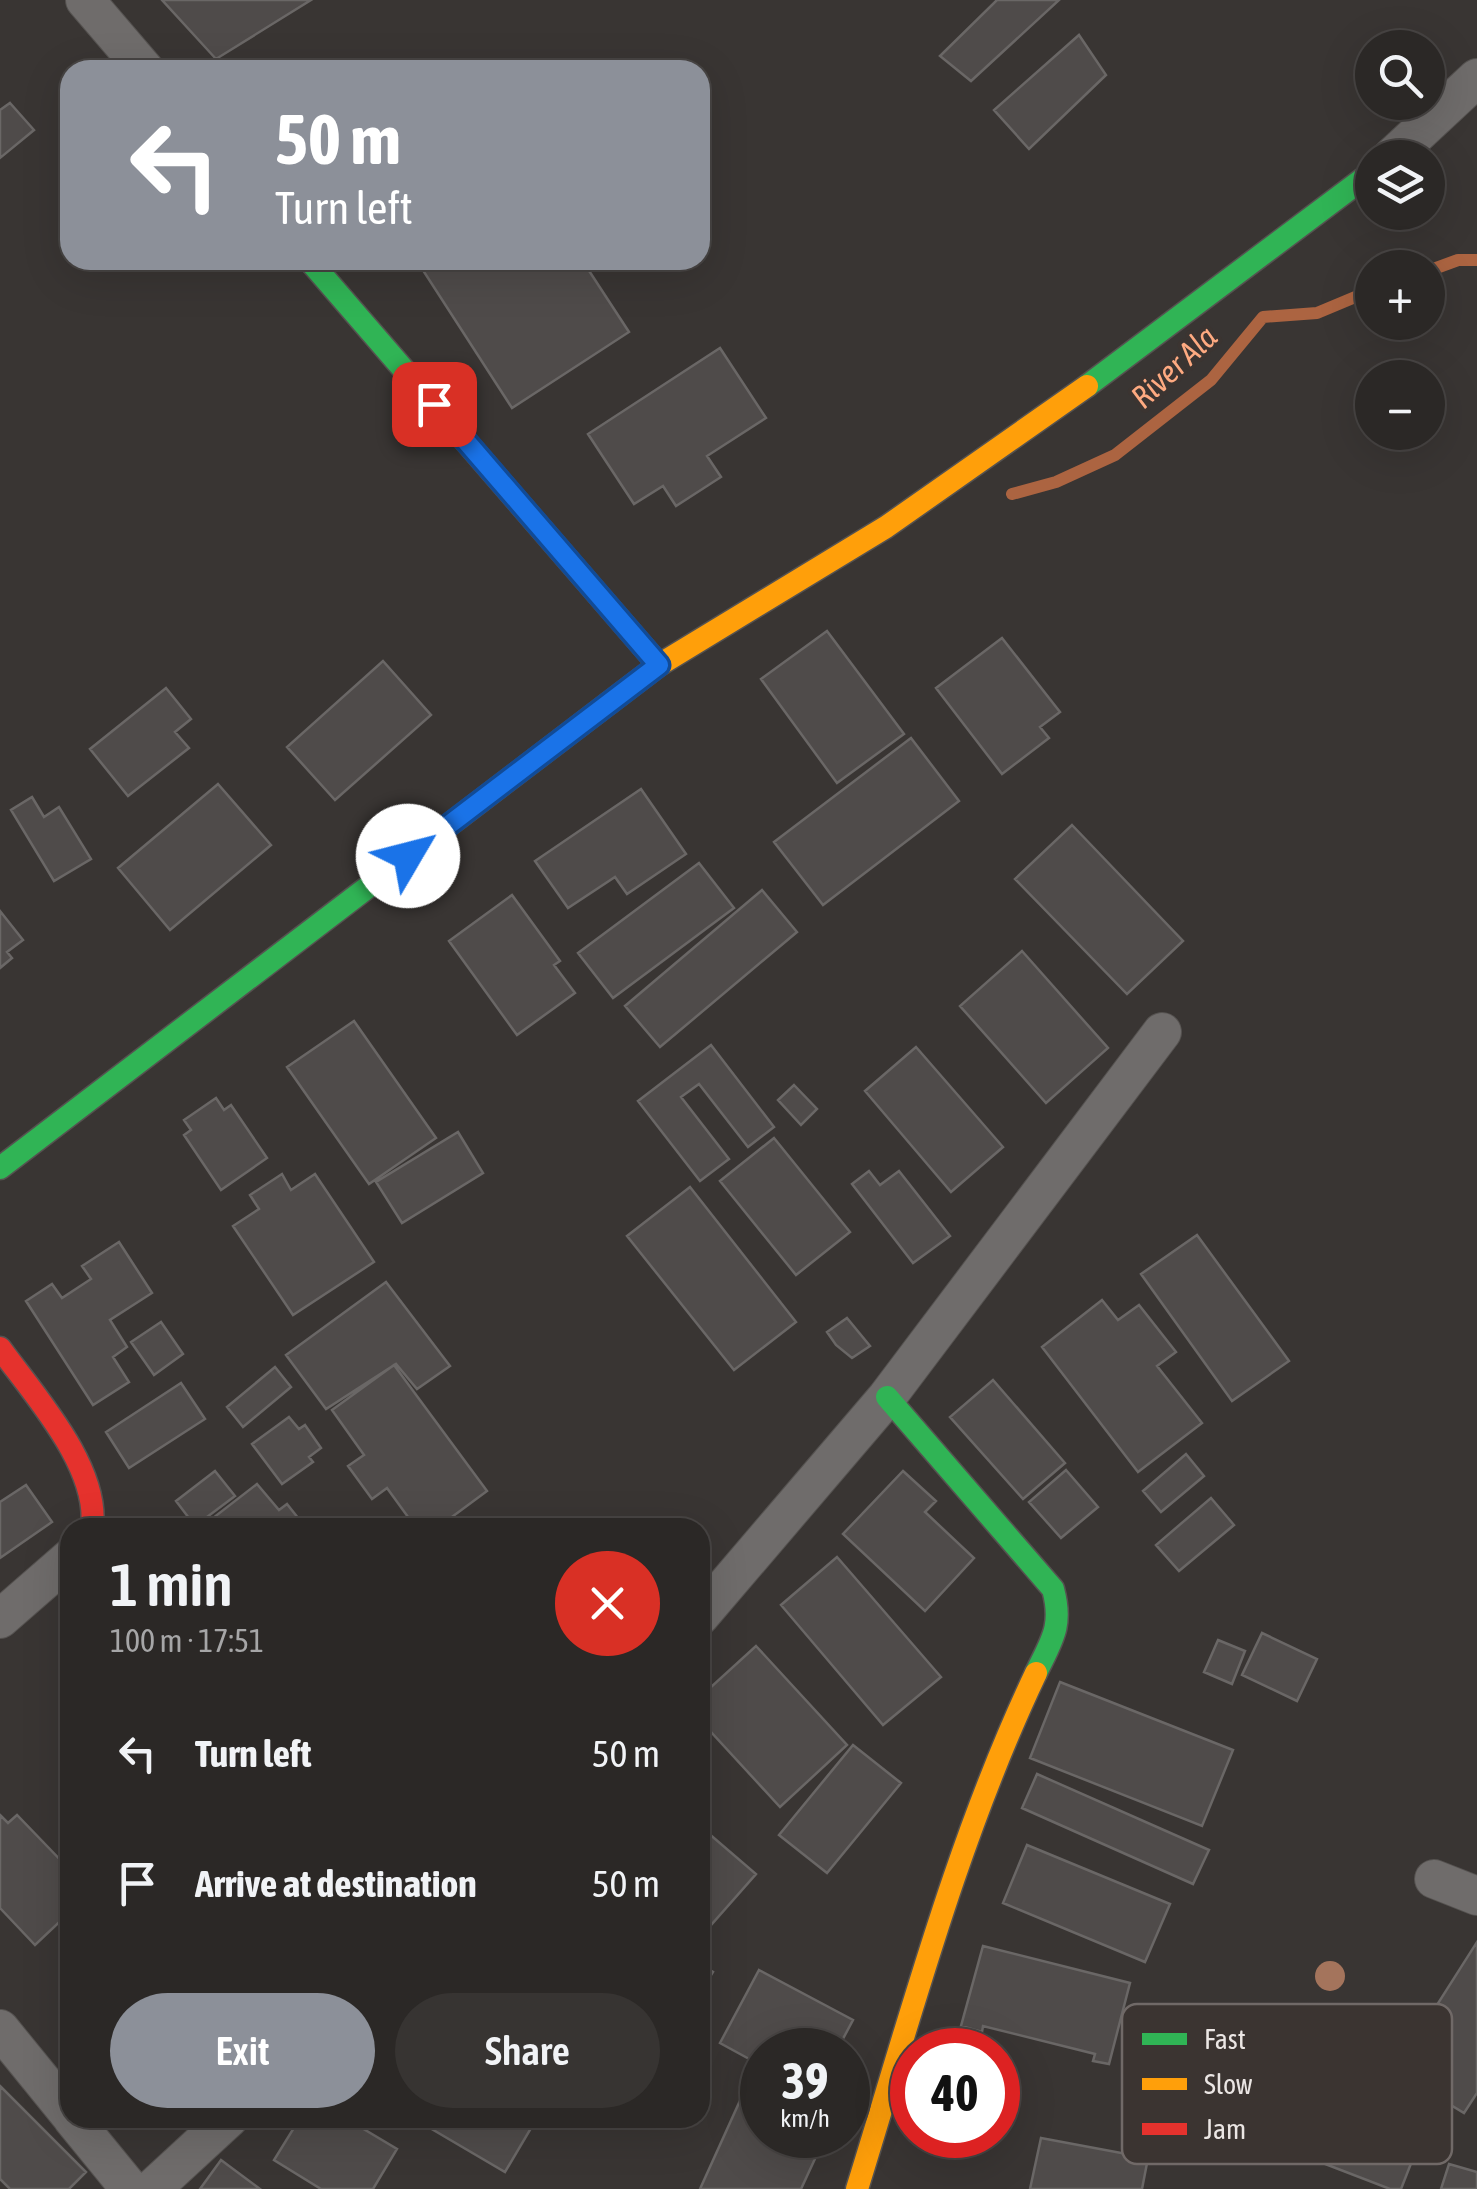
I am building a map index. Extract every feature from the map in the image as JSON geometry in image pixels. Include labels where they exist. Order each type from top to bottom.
[{"type":"street","points":[[85,0],[137,60]]},
{"type":"street","points":[[1410,140],[1477,78]]},
{"type":"street","points":[[0,1168],[659,665],[886,527],[1142,347],[1355,185]]},
{"type":"street","points":[[319,270],[659,665]]},
{"type":"street","points":[[710,1604],[886,1397],[1162,1032]]},
{"type":"street","points":[[0,1348],[70,1450],[91,1489],[97,1518]]},
{"type":"street","points":[[858,2189],[962,1850],[1006,1736],[1058,1627],[1059,1611],[1053,1589],[886,1397]]},
{"type":"street","points":[[0,1618],[60,1567]]},
{"type":"street","points":[[1434,1879],[1477,1896]]},
{"type":"street","points":[[0,2030],[60,2103]]},
{"type":"street","points":[[81,2128],[130,2189]]},
{"type":"street","points":[[152,2189],[218,2128]]},
{"type":"building","points":[[162,0],[311,0],[216,59]]},
{"type":"building","points":[[997,0],[1059,0],[971,81],[940,56]]},
{"type":"building","points":[[1079,35],[1106,75],[1029,149],[994,110]]},
{"type":"building","points":[[10,103],[34,130],[0,158],[0,110]]},
{"type":"building","points":[[423,270],[589,270],[629,332],[512,408]]},
{"type":"building","points":[[720,348],[766,418],[707,456],[721,477],[676,506],[663,486],[634,504],[588,434]]},
{"type":"building","points":[[827,631],[904,734],[837,783],[761,679]]},
{"type":"building","points":[[1002,638],[1060,712],[1040,727],[1049,738],[1002,774],[936,688]]},
{"type":"building","points":[[383,661],[431,715],[335,800],[287,747]]},
{"type":"building","points":[[166,688],[191,719],[175,732],[189,748],[128,796],[90,749]]},
{"type":"building","points":[[911,738],[959,801],[823,905],[774,842]]},
{"type":"building","points":[[218,784],[271,845],[170,930],[118,868]]},
{"type":"building","points":[[641,789],[686,854],[627,894],[615,877],[568,908],[535,861]]},
{"type":"building","points":[[32,797],[44,817],[59,807],[91,859],[54,881],[11,810]]},
{"type":"building","points":[[1072,825],[1183,941],[1127,994],[1015,879]]},
{"type":"building","points":[[699,863],[734,908],[613,998],[578,953]]},
{"type":"building","points":[[762,890],[797,932],[660,1047],[625,1006]]},
{"type":"building","points":[[512,895],[560,961],[554,965],[575,993],[517,1035],[449,941]]},
{"type":"building","points":[[0,911],[23,940],[7,952],[12,958],[0,968]]},
{"type":"building","points":[[1022,951],[1108,1048],[1046,1103],[960,1006]]},
{"type":"building","points":[[354,1021],[436,1138],[369,1184],[287,1067]]},
{"type":"building","points":[[711,1045],[774,1127],[748,1147],[699,1084],[681,1097],[729,1159],[700,1181],[638,1101]]},
{"type":"building","points":[[916,1047],[1003,1147],[951,1192],[865,1091]]},
{"type":"building","points":[[794,1085],[817,1109],[801,1125],[778,1100]]},
{"type":"building","points":[[216,1098],[224,1110],[231,1105],[267,1158],[221,1190],[184,1135],[191,1130],[184,1120]]},
{"type":"building","points":[[458,1132],[483,1173],[402,1223],[376,1182]]},
{"type":"building","points":[[774,1138],[850,1232],[796,1275],[720,1181]]},
{"type":"building","points":[[869,1171],[880,1185],[899,1171],[950,1236],[913,1263],[852,1184]]},
{"type":"building","points":[[282,1174],[291,1190],[315,1174],[374,1262],[293,1315],[233,1226],[259,1209],[250,1195]]},
{"type":"building","points":[[690,1187],[796,1322],[734,1370],[627,1236]]},
{"type":"building","points":[[1197,1235],[1289,1361],[1232,1401],[1141,1274]]},
{"type":"building","points":[[119,1242],[152,1293],[110,1320],[127,1347],[113,1357],[129,1382],[93,1405],[26,1301],[52,1284],[62,1298],[91,1279],[82,1266]]},
{"type":"building","points":[[386,1282],[450,1366],[417,1389],[396,1364],[326,1409],[286,1355]]},
{"type":"building","points":[[1102,1300],[1118,1320],[1139,1305],[1176,1352],[1157,1366],[1202,1423],[1138,1472],[1042,1347]]},
{"type":"building","points":[[847,1318],[870,1346],[852,1358],[827,1332]]},
{"type":"building","points":[[161,1322],[183,1354],[154,1375],[131,1342]]},
{"type":"building","points":[[394,1365],[487,1491],[451,1518],[409,1518],[387,1488],[372,1499],[348,1466],[364,1455],[332,1410]]},
{"type":"building","points":[[275,1367],[291,1387],[243,1427],[227,1407]]},
{"type":"building","points":[[993,1380],[1065,1463],[1023,1499],[950,1417]]},
{"type":"building","points":[[181,1383],[205,1419],[129,1468],[106,1432]]},
{"type":"building","points":[[289,1417],[299,1429],[305,1425],[321,1448],[309,1457],[313,1462],[282,1484],[252,1444]]},
{"type":"building","points":[[1186,1454],[1204,1476],[1161,1512],[1143,1491]]},
{"type":"building","points":[[1066,1470],[1098,1507],[1061,1538],[1029,1502]]},
{"type":"building","points":[[215,1471],[235,1496],[206,1518],[189,1518],[176,1501]]},
{"type":"building","points":[[903,1471],[936,1501],[925,1512],[974,1558],[925,1611],[843,1534]]},
{"type":"building","points":[[257,1484],[279,1510],[287,1504],[298,1518],[213,1518]]},
{"type":"building","points":[[26,1485],[52,1522],[0,1558],[0,1502]]},
{"type":"building","points":[[1211,1498],[1234,1525],[1179,1571],[1156,1545]]},
{"type":"building","points":[[837,1557],[941,1677],[883,1725],[781,1605]]},
{"type":"building","points":[[1262,1633],[1317,1659],[1297,1701],[1242,1675]]},
{"type":"building","points":[[1218,1640],[1245,1651],[1232,1684],[1204,1672]]},
{"type":"building","points":[[756,1646],[847,1745],[780,1807],[710,1731],[710,1688]]},
{"type":"building","points":[[1060,1682],[1233,1750],[1202,1826],[1030,1758]]},
{"type":"building","points":[[853,1745],[901,1783],[827,1873],[779,1835]]},
{"type":"building","points":[[1037,1774],[1209,1850],[1193,1884],[1022,1808]]},
{"type":"building","points":[[0,1815],[8,1823],[17,1815],[60,1860],[60,1921],[35,1945],[0,1908]]},
{"type":"building","points":[[710,1835],[756,1874],[710,1926]]},
{"type":"building","points":[[1027,1845],[1170,1904],[1145,1962],[1003,1903]]},
{"type":"building","points":[[1477,1942],[1477,2093],[1464,2113],[1452,2106],[1452,2004],[1438,2004]]},
{"type":"building","points":[[983,1946],[1130,1983],[1109,2064],[1093,2061],[1095,2054],[1020,2035],[1020,2028],[961,2026]]},
{"type":"building","points":[[759,1970],[853,2020],[849,2028],[740,2028],[740,2054],[720,2043]]},
{"type":"building","points":[[0,2086],[86,2172],[69,2189],[10,2189],[0,2179]]},
{"type":"building","points":[[740,2101],[740,2158],[815,2158],[801,2189],[700,2189]]},
{"type":"building","points":[[294,2128],[362,2128],[397,2149],[373,2189],[321,2189],[274,2160]]},
{"type":"building","points":[[430,2128],[531,2128],[505,2172]]},
{"type":"building","points":[[1041,2138],[1122,2153],[1122,2164],[1147,2164],[1142,2189],[1030,2189]]},
{"type":"building","points":[[221,2160],[260,2189],[200,2189]]},
{"type":"building","points":[[1325,2164],[1411,2164],[1401,2189],[1390,2189]]},
{"type":"building","points":[[1449,2164],[1477,2172],[1477,2189],[1441,2189]]},
{"type":"waterway","name":"River Ala","points":[[1445,265],[1477,260]]},
{"type":"waterway","name":"River Ala","points":[[1012,494],[1056,482],[1115,455],[1211,380],[1263,317],[1317,313],[1355,297]]},
{"type":"traffic: fast","points":[[1087,386],[1355,185]]},
{"type":"traffic: fast","points":[[318,270],[659,665]]},
{"type":"traffic: fast","points":[[0,1168],[609,703]]},
{"type":"traffic: fast","points":[[887,1397],[1053,1589],[1056,1623],[1036,1673]]},
{"type":"traffic: slow","points":[[609,703],[659,665],[886,527],[1087,386]]},
{"type":"traffic: slow","points":[[857,2189],[959,1862],[1036,1673]]},
{"type":"traffic: jam","points":[[0,1348],[75,1457],[86,1481],[92,1518]]},
{"type":"route","points":[[408,856],[659,665],[434,404]]}]
